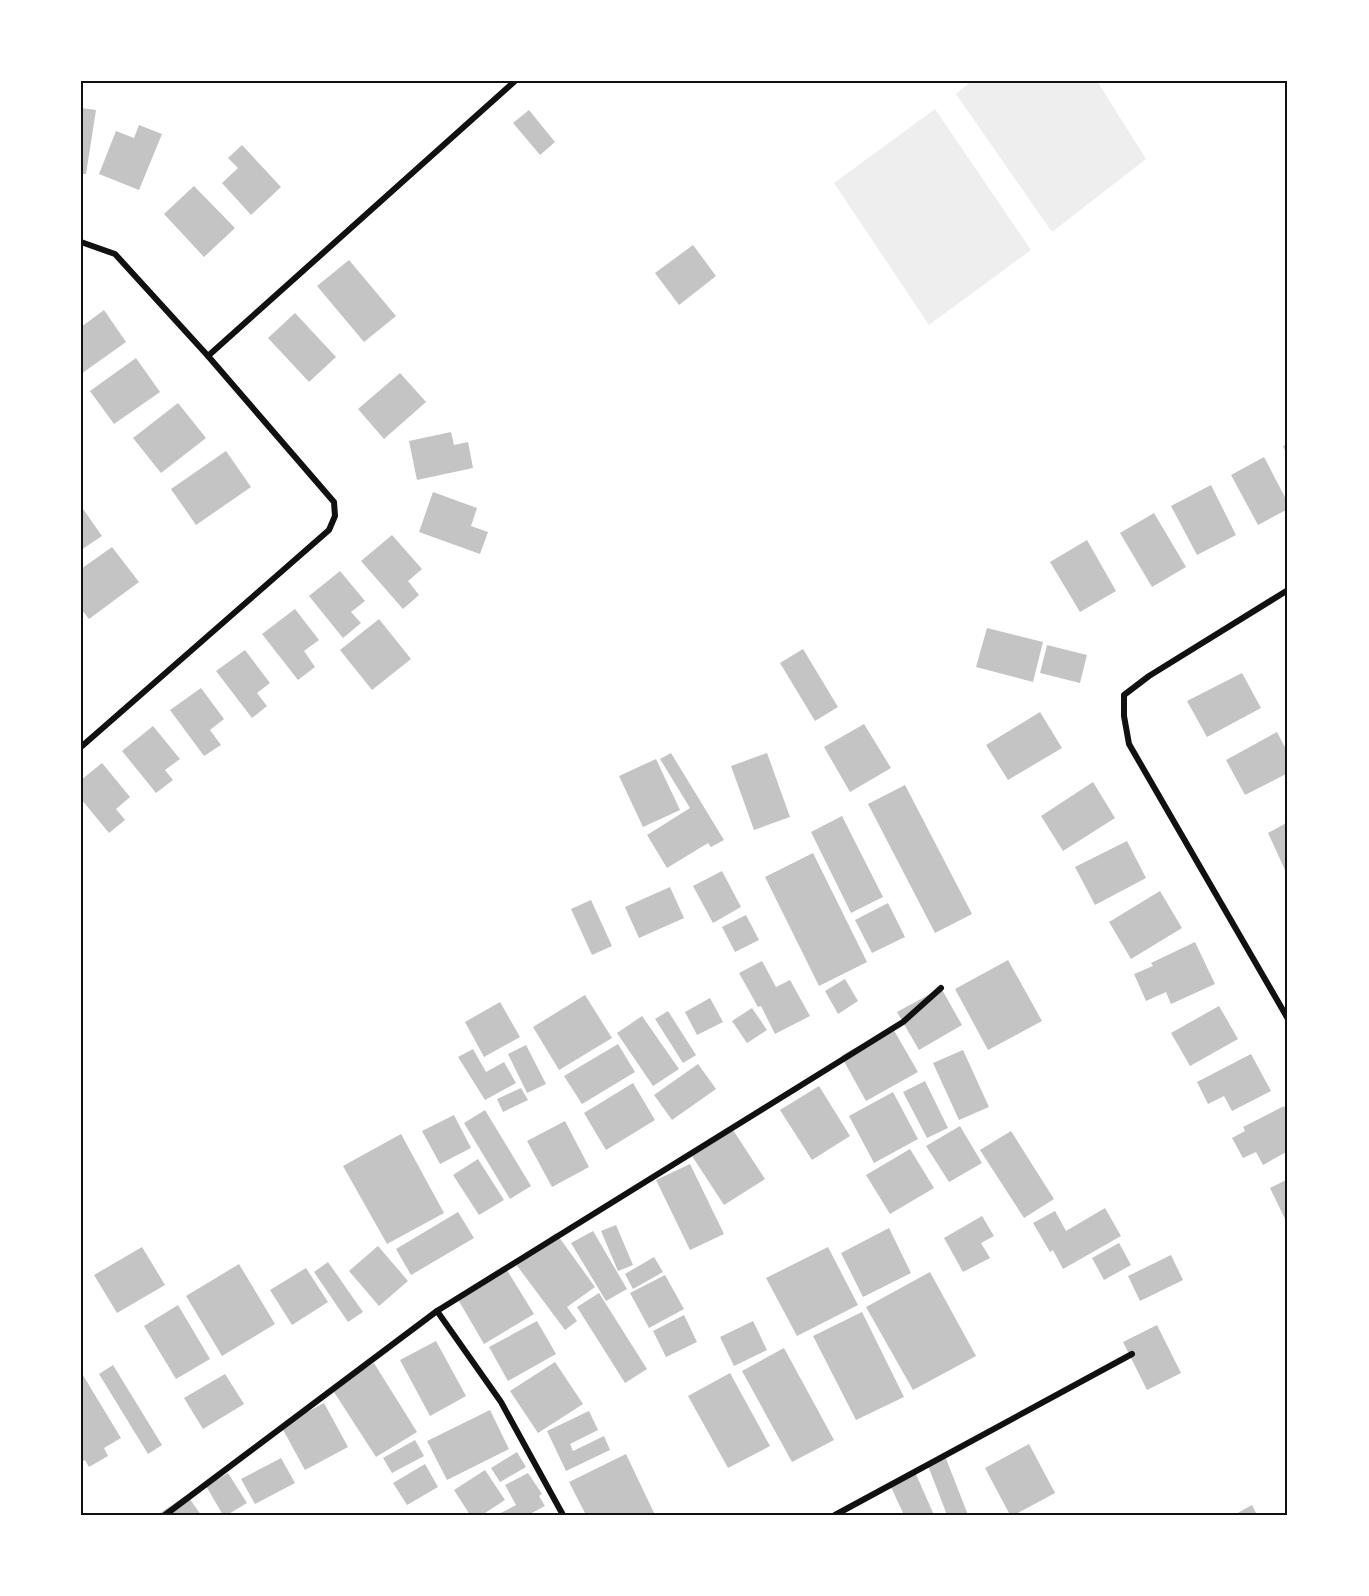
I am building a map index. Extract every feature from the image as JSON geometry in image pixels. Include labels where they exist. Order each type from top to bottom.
[{"type":"street","points":[[208,356],[515,81]]},
{"type":"street","points":[[81,242],[115,254],[208,356],[334,502],[335,516],[329,530],[81,747]]},
{"type":"street","points":[[1288,590],[1149,676],[1125,695],[1124,716],[1129,744],[1288,1019]]},
{"type":"street","points":[[81,734],[87,742]]},
{"type":"street","points":[[165,1515],[437,1311],[903,1022],[940,988]]},
{"type":"street","points":[[437,1311],[501,1402],[563,1515]]},
{"type":"street","points":[[835,1515],[1132,1354]]},
{"type":"shaded area","points":[[971,81],[1097,81],[1146,159],[1052,232],[956,94]]},
{"type":"shaded area","points":[[935,109],[1031,250],[929,325],[834,183]]},
{"type":"building","points":[[81,108],[96,110],[86,174],[81,174]]},
{"type":"building","points":[[529,110],[555,142],[540,155],[513,123]]},
{"type":"building","points":[[139,125],[162,134],[139,190],[99,174],[116,131],[134,138]]},
{"type":"building","points":[[242,145],[281,187],[251,215],[222,183],[238,168],[228,158]]},
{"type":"building","points":[[194,186],[235,228],[204,257],[164,214]]},
{"type":"building","points":[[693,245],[716,276],[679,305],[655,273]]},
{"type":"building","points":[[349,260],[396,316],[364,342],[317,286]]},
{"type":"building","points":[[104,310],[126,342],[81,374],[81,327]]},
{"type":"building","points":[[295,313],[336,357],[309,382],[268,338]]},
{"type":"building","points":[[136,358],[160,392],[114,424],[90,391]]},
{"type":"building","points":[[400,373],[426,402],[384,439],[358,409]]},
{"type":"building","points":[[178,403],[206,438],[161,473],[133,438]]},
{"type":"building","points":[[451,432],[454,445],[468,442],[473,468],[417,480],[409,441]]},
{"type":"building","points":[[1288,444],[1288,457],[1283,446]]},
{"type":"building","points":[[226,451],[251,487],[196,525],[171,489]]},
{"type":"building","points":[[1264,457],[1288,503],[1288,509],[1258,525],[1231,475]]},
{"type":"building","points":[[1211,485],[1236,535],[1197,555],[1171,506]]},
{"type":"building","points":[[433,492],[477,508],[471,526],[488,532],[480,554],[419,532]]},
{"type":"building","points":[[81,506],[102,536],[81,550]]},
{"type":"building","points":[[1154,513],[1186,567],[1152,587],[1120,533]]},
{"type":"building","points":[[392,535],[422,569],[408,581],[419,595],[403,609],[361,561]]},
{"type":"building","points":[[1087,540],[1116,591],[1080,612],[1050,562]]},
{"type":"building","points":[[112,547],[139,582],[89,619],[81,609],[81,569]]},
{"type":"building","points":[[340,571],[365,601],[351,612],[361,623],[343,638],[309,596]]},
{"type":"building","points":[[295,609],[319,640],[304,651],[315,667],[298,680],[262,634]]},
{"type":"building","points":[[379,619],[411,659],[372,690],[340,650]]},
{"type":"building","points":[[987,628],[1043,642],[1033,682],[976,667]]},
{"type":"building","points":[[1047,645],[1087,655],[1080,683],[1040,673]]},
{"type":"building","points":[[803,649],[838,707],[815,721],[780,663]]},
{"type":"building","points":[[245,650],[270,683],[257,693],[267,706],[252,718],[216,671]]},
{"type":"building","points":[[1242,673],[1261,708],[1207,737],[1187,701]]},
{"type":"building","points":[[201,688],[224,719],[210,730],[221,745],[204,756],[170,710]]},
{"type":"building","points":[[1040,712],[1062,748],[1008,780],[986,745]]},
{"type":"building","points":[[864,724],[891,768],[850,792],[824,747]]},
{"type":"building","points":[[153,726],[180,759],[165,770],[173,780],[156,793],[122,751]]},
{"type":"building","points":[[1277,732],[1288,753],[1288,773],[1245,795],[1226,760]]},
{"type":"building","points":[[671,753],[724,840],[711,847],[708,843],[667,868],[647,835],[690,808],[660,759]]},
{"type":"building","points":[[767,753],[790,817],[754,830],[731,766]]},
{"type":"building","points":[[656,759],[680,810],[643,827],[619,776]]},
{"type":"building","points":[[102,763],[130,797],[116,809],[125,820],[109,833],[81,799],[81,780]]},
{"type":"building","points":[[1093,782],[1115,818],[1063,851],[1041,816]]},
{"type":"building","points":[[905,785],[972,914],[935,933],[868,804]]},
{"type":"building","points":[[842,816],[883,897],[851,913],[811,832]]},
{"type":"building","points":[[1288,822],[1288,868],[1285,870],[1268,833]]},
{"type":"building","points":[[1127,841],[1146,878],[1095,905],[1075,867]]},
{"type":"building","points":[[813,853],[867,962],[819,986],[765,877]]},
{"type":"building","points":[[722,871],[741,907],[713,923],[693,886]]},
{"type":"building","points":[[670,887],[684,918],[639,938],[625,907]]},
{"type":"building","points":[[1160,891],[1182,928],[1131,959],[1109,922]]},
{"type":"building","points":[[591,900],[612,946],[592,955],[571,909]]},
{"type":"building","points":[[888,903],[905,937],[872,953],[855,920]]},
{"type":"building","points":[[746,915],[759,940],[735,952],[722,927]]},
{"type":"building","points":[[1195,942],[1215,984],[1171,1004],[1166,992],[1146,1001],[1134,974],[1153,966],[1151,963]]},
{"type":"building","points":[[1008,960],[1042,1021],[988,1050],[955,989]]},
{"type":"building","points":[[762,961],[776,987],[790,980],[810,1016],[775,1034],[761,1006],[758,1007],[739,973]]},
{"type":"building","points":[[845,979],[858,1001],[838,1014],[825,991]]},
{"type":"building","points":[[941,988],[962,1025],[919,1050],[897,1012]]},
{"type":"building","points":[[585,995],[612,1038],[559,1070],[533,1027]]},
{"type":"building","points":[[710,998],[723,1022],[697,1035],[685,1012]]},
{"type":"building","points":[[500,1002],[520,1037],[484,1057],[465,1022]]},
{"type":"building","points":[[1219,1006],[1238,1039],[1190,1066],[1171,1033]]},
{"type":"building","points":[[752,1008],[767,1030],[747,1043],[732,1021]]},
{"type":"building","points":[[668,1011],[696,1055],[683,1063],[655,1019]]},
{"type":"building","points":[[642,1016],[679,1069],[653,1086],[617,1033]]},
{"type":"building","points":[[892,1027],[918,1072],[866,1101],[841,1056]]},
{"type":"building","points":[[618,1044],[635,1072],[582,1104],[564,1076]]},
{"type":"building","points":[[526,1045],[546,1084],[527,1093],[508,1054]]},
{"type":"building","points":[[473,1049],[486,1072],[504,1062],[516,1083],[485,1100],[458,1057]]},
{"type":"building","points":[[963,1050],[989,1107],[959,1120],[933,1063]]},
{"type":"building","points":[[1251,1054],[1271,1091],[1232,1111],[1224,1096],[1208,1104],[1197,1082]]},
{"type":"building","points":[[698,1064],[716,1089],[672,1120],[654,1095]]},
{"type":"building","points":[[925,1081],[948,1128],[927,1138],[903,1092]]},
{"type":"building","points":[[633,1083],[655,1120],[606,1150],[584,1113]]},
{"type":"building","points":[[819,1086],[850,1136],[812,1160],[780,1110]]},
{"type":"building","points":[[521,1088],[528,1100],[503,1112],[497,1099]]},
{"type":"building","points":[[893,1092],[918,1139],[874,1163],[849,1116]]},
{"type":"building","points":[[1284,1106],[1288,1114],[1288,1151],[1263,1165],[1256,1152],[1243,1158],[1232,1138],[1245,1131],[1243,1127]]},
{"type":"building","points":[[485,1110],[531,1186],[510,1199],[464,1123]]},
{"type":"building","points":[[454,1115],[471,1148],[440,1164],[422,1131]]},
{"type":"building","points":[[565,1121],[589,1167],[552,1187],[527,1141]]},
{"type":"building","points":[[960,1126],[982,1163],[949,1182],[926,1146]]},
{"type":"building","points":[[733,1130],[765,1179],[724,1205],[692,1156]]},
{"type":"building","points":[[1011,1131],[1054,1199],[1024,1218],[980,1150]]},
{"type":"building","points":[[401,1134],[444,1213],[387,1244],[343,1166]]},
{"type":"building","points":[[910,1149],[934,1188],[890,1214],[866,1175]]},
{"type":"building","points":[[478,1159],[504,1200],[479,1215],[453,1175]]},
{"type":"building","points":[[690,1164],[724,1234],[690,1250],[656,1180]]},
{"type":"building","points":[[1288,1179],[1288,1225],[1270,1188]]},
{"type":"building","points":[[1105,1208],[1121,1236],[1063,1269],[1053,1250],[1050,1252],[1033,1223],[1055,1211],[1066,1231]]},
{"type":"building","points":[[458,1212],[474,1238],[411,1275],[396,1249]]},
{"type":"building","points":[[982,1216],[994,1236],[981,1243],[990,1258],[963,1272],[944,1238]]},
{"type":"building","points":[[616,1225],[633,1265],[618,1271],[601,1231]]},
{"type":"building","points":[[889,1228],[911,1273],[863,1297],[841,1253]]},
{"type":"building","points":[[593,1231],[627,1289],[606,1301],[571,1243]]},
{"type":"building","points":[[556,1233],[595,1287],[567,1307],[577,1321],[565,1330],[515,1263]]},
{"type":"building","points":[[1119,1243],[1131,1265],[1104,1280],[1092,1258]]},
{"type":"building","points":[[378,1246],[408,1281],[379,1306],[349,1271]]},
{"type":"building","points":[[142,1247],[165,1285],[117,1313],[94,1275]]},
{"type":"building","points":[[828,1247],[858,1305],[797,1336],[766,1278]]},
{"type":"building","points":[[1171,1255],[1183,1280],[1140,1301],[1128,1276]]},
{"type":"building","points":[[654,1257],[663,1272],[633,1289],[625,1274]]},
{"type":"building","points":[[328,1262],[363,1312],[348,1322],[314,1272]]},
{"type":"building","points":[[239,1264],[275,1324],[222,1356],[186,1296]]},
{"type":"building","points":[[505,1267],[534,1314],[484,1344],[456,1296]]},
{"type":"building","points":[[306,1268],[328,1302],[292,1325],[270,1290]]},
{"type":"building","points":[[930,1272],[976,1356],[913,1390],[866,1307]]},
{"type":"building","points":[[665,1275],[684,1309],[649,1328],[630,1293]]},
{"type":"building","points":[[599,1293],[647,1369],[625,1383],[577,1307]]},
{"type":"building","points":[[178,1305],[210,1359],[176,1379],[144,1326]]},
{"type":"building","points":[[862,1312],[904,1397],[856,1420],[813,1336]]},
{"type":"building","points":[[684,1315],[697,1342],[666,1357],[653,1331]]},
{"type":"building","points":[[537,1321],[556,1354],[508,1381],[489,1347]]},
{"type":"building","points":[[753,1321],[767,1350],[734,1366],[720,1337]]},
{"type":"building","points":[[1157,1325],[1181,1373],[1147,1390],[1123,1342]]},
{"type":"building","points":[[436,1341],[466,1396],[430,1416],[400,1360]]},
{"type":"building","points":[[784,1348],[834,1440],[792,1462],[742,1371]]},
{"type":"building","points":[[555,1362],[583,1404],[538,1433],[510,1391]]},
{"type":"building","points":[[374,1363],[417,1432],[376,1457],[332,1389]]},
{"type":"building","points":[[113,1365],[162,1445],[148,1454],[99,1374]]},
{"type":"building","points":[[81,1372],[121,1438],[104,1448],[108,1456],[89,1467],[85,1460],[81,1462]]},
{"type":"building","points":[[730,1373],[770,1446],[728,1468],[688,1396]]},
{"type":"building","points":[[225,1374],[244,1404],[203,1429],[184,1398]]},
{"type":"building","points":[[324,1403],[348,1447],[305,1470],[281,1426]]},
{"type":"building","points":[[490,1410],[509,1449],[447,1480],[427,1441]]},
{"type":"building","points":[[589,1411],[598,1430],[570,1444],[573,1451],[604,1436],[610,1450],[566,1471],[547,1431]]},
{"type":"building","points":[[415,1440],[424,1456],[392,1473],[383,1458]]},
{"type":"building","points":[[1029,1444],[1055,1493],[1010,1515],[985,1468]]},
{"type":"building","points":[[517,1452],[526,1467],[500,1482],[491,1468]]},
{"type":"building","points":[[626,1454],[655,1515],[586,1515],[569,1482]]},
{"type":"building","points":[[945,1456],[968,1515],[947,1515],[927,1463]]},
{"type":"building","points":[[281,1458],[295,1483],[255,1504],[241,1479]]},
{"type":"building","points":[[425,1464],[438,1487],[407,1505],[393,1483]]},
{"type":"building","points":[[485,1470],[505,1500],[482,1515],[470,1515],[454,1490]]},
{"type":"building","points":[[915,1472],[934,1515],[904,1515],[889,1483]]},
{"type":"building","points":[[228,1473],[247,1503],[223,1515],[206,1486]]},
{"type":"building","points":[[528,1473],[542,1494],[539,1496],[545,1506],[528,1515],[497,1515],[516,1505],[505,1485]]},
{"type":"building","points":[[187,1495],[201,1515],[157,1515]]},
{"type":"building","points":[[1252,1505],[1257,1515],[1234,1515]]}]
